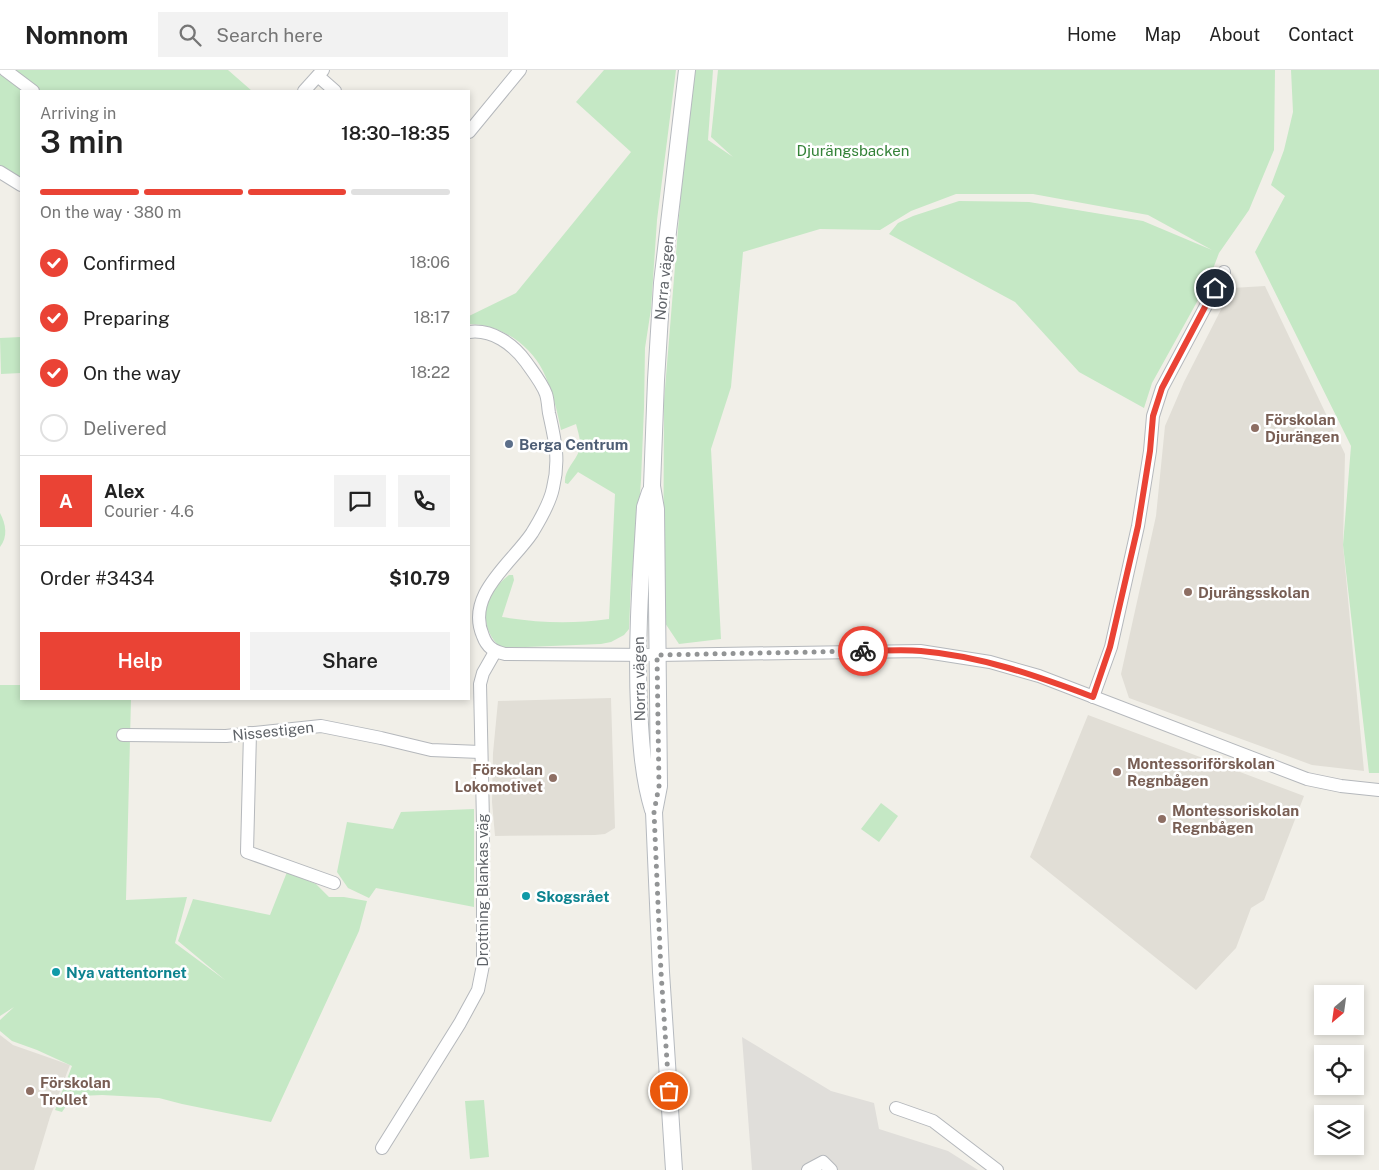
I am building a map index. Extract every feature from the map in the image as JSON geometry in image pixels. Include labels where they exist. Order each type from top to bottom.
[{"type":"main road","name":"Norra vägen","points":[[674,1170],[661,972],[654,812],[659,786],[656,509],[652,486],[662,283],[688,70]]},
{"type":"main road","name":"Norra vägen","points":[[652,486],[646,507],[638,656],[643,761],[646,786],[654,812]]},
{"type":"street","points":[[0,76],[5,70],[32,90]]},
{"type":"street","points":[[470,131],[520,70]]},
{"type":"street","points":[[305,90],[320,73],[335,90]]},
{"type":"street","points":[[0,172],[20,184]]},
{"type":"street","points":[[1093,697],[1110,647],[1138,526],[1150,451],[1153,416],[1162,388],[1224,272]]},
{"type":"street","points":[[470,332],[476,331],[500,338],[519,352],[546,394],[557,446],[557,467],[553,490],[548,501],[532,533],[486,591],[480,604],[478,619],[481,632],[486,644],[495,652],[505,654],[638,656],[920,651],[990,662],[1039,676],[1307,779],[1341,786],[1379,790]]},
{"type":"street","name":"Drottning Blankas väg","points":[[382,1148],[460,1023],[478,990],[483,965],[483,822],[480,684],[483,674],[495,652]]},
{"type":"street","name":"Nissestigen","points":[[123,735],[226,736],[321,726],[431,750],[480,752]]},
{"type":"street","points":[[250,733],[247,852],[334,883]]},
{"type":"street","points":[[896,1108],[933,1121],[997,1170]]},
{"type":"street","points":[[808,1170],[823,1162],[831,1170]]},
{"type":"shaded area","points":[[1265,286],[1345,454],[1343,545],[1364,771],[1312,765],[1129,698],[1121,674],[1156,516],[1165,426],[1184,382],[1232,288]]},
{"type":"shaded area","name":"Förskolan Lokomotivet","points":[[611,698],[615,828],[605,834],[595,835],[495,836],[492,802],[493,753],[498,701]]},
{"type":"shaded area","points":[[1088,715],[1304,796],[1264,900],[1251,908],[1236,948],[1196,990],[1030,857]]},
{"type":"shaded area","name":"Förskolan Trollet","points":[[0,1035],[13,1045],[70,1065],[50,1117],[34,1170],[0,1170]]},
{"type":"shaded area","points":[[742,1037],[831,1091],[874,1103],[879,1129],[948,1151],[978,1170],[752,1170]]},
{"type":"green space","points":[[4,70],[228,70],[251,90],[20,90],[20,184],[0,172],[0,76]]},
{"type":"green space","points":[[604,70],[676,70],[657,220],[651,309],[645,348],[641,480],[637,539],[631,583],[629,629],[624,635],[611,642],[601,644],[501,648],[488,630],[486,610],[494,591],[500,582],[509,575],[513,575],[514,580],[502,617],[556,622],[609,619],[615,494],[578,472],[568,484],[565,483],[566,474],[580,448],[576,424],[561,430],[554,400],[543,371],[522,344],[502,332],[480,325],[470,324],[470,316],[516,293],[631,152],[576,102]]},
{"type":"green space","name":"Djurängsbacken","points":[[695,70],[713,70],[708,140],[733,157],[711,137],[718,70],[1275,70],[1274,150],[1249,210],[1219,253],[1208,282],[1152,383],[1144,408],[1079,372],[1015,302],[889,234],[898,223],[959,201],[1029,202],[1143,221],[1212,250],[1148,215],[1033,194],[956,194],[911,211],[880,230],[820,229],[743,252],[731,387],[711,449],[721,639],[679,644],[663,620],[664,401],[687,119]]},
{"type":"green space","points":[[1291,70],[1379,70],[1379,773],[1369,773],[1343,545],[1351,446],[1255,252],[1285,196],[1271,185],[1284,150],[1293,112]]},
{"type":"green space","points":[[20,337],[20,373],[1,374],[0,338]]},
{"type":"green space","points":[[0,513],[5,530],[3,543],[0,547]]},
{"type":"green space","points":[[0,685],[20,685],[20,700],[131,700],[126,900],[187,897],[175,943],[225,980],[178,941],[193,899],[270,915],[287,872],[316,884],[329,897],[344,897],[367,901],[359,931],[271,1122],[159,1098],[102,1095],[80,1096],[69,1102],[62,1112],[55,1110],[72,1066],[12,1041],[0,1031],[0,1020],[14,1007],[0,1016]]},
{"type":"green space","points":[[881,803],[898,816],[879,842],[861,829]]},
{"type":"green space","points":[[474,809],[474,907],[376,888],[369,898],[348,888],[337,872],[347,822],[393,829],[401,812]]},
{"type":"green space","points":[[484,1100],[489,1157],[470,1159],[465,1101]]},
{"type":"way so far","points":[[669,1091],[661,972],[654,812],[659,786],[657,655],[863,651]]},
{"type":"place","name":"Förskolan Djurängen","points":[[1255,428]]},
{"type":"place","name":"Berga Centrum","points":[[509,444]]},
{"type":"place","name":"Djurängsskolan","points":[[1188,592]]},
{"type":"place","name":"Montessoriförskolan Regnbågen","points":[[1117,772]]},
{"type":"place","name":"Förskolan Lokomotivet","points":[[553,778]]},
{"type":"place","name":"Montessoriskolan Regnbågen","points":[[1162,819]]},
{"type":"place","name":"Skogsrået","points":[[526,896]]},
{"type":"place","name":"Nya vattentornet","points":[[56,972]]},
{"type":"place","name":"Förskolan Trollet","points":[[30,1091]]},
{"type":"route","points":[[863,651],[920,651],[990,662],[1039,676],[1093,697],[1110,647],[1138,526],[1150,451],[1153,416],[1162,388],[1215,288]]}]
